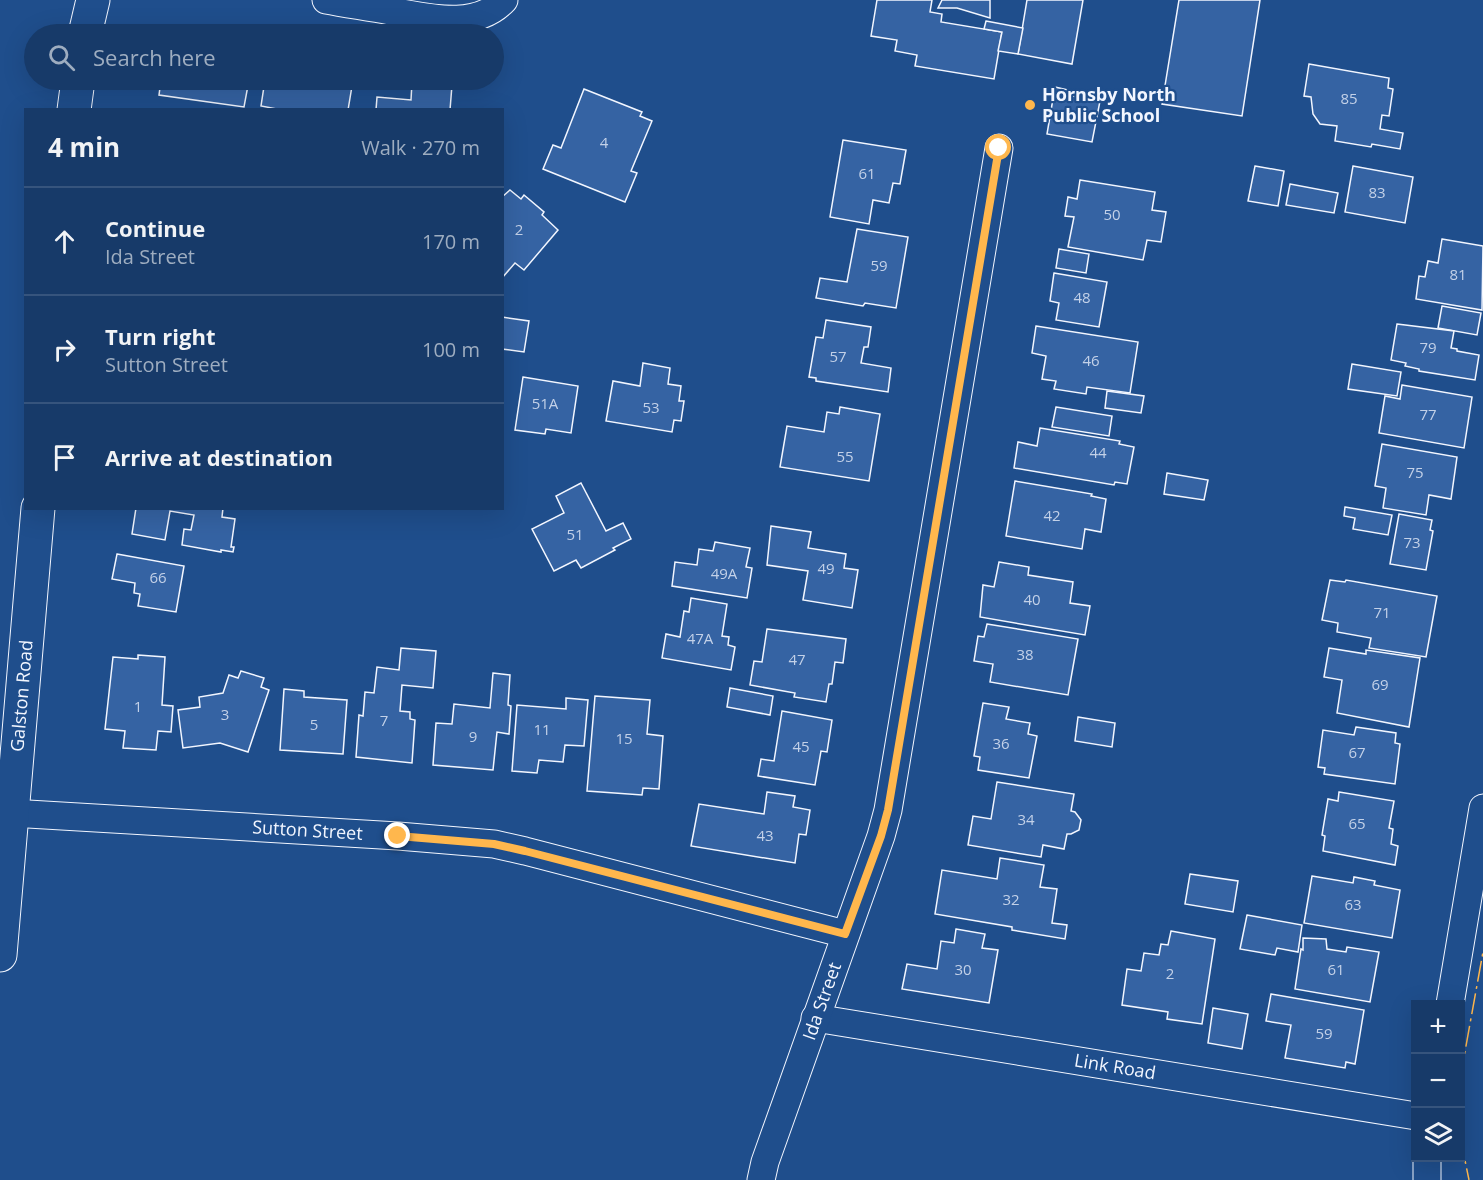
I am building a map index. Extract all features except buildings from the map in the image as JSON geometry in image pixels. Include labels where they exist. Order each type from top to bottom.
[{"type":"main road","points":[[88,24],[93,0]]},
{"type":"main road","points":[[74,108],[77,90]]},
{"type":"main road","name":"Galston Road","points":[[0,956],[38,510]]},
{"type":"street","points":[[326,0],[439,20],[474,17],[489,12],[504,0]]},
{"type":"street","name":"Ida Street","points":[[761,1180],[765,1162],[881,836],[888,810],[999,148]]},
{"type":"street","points":[[1451,1000],[1483,808]]},
{"type":"street","name":"Sutton Street","points":[[11,813],[386,835],[494,844],[845,934]]},
{"type":"street","name":"Link Road","points":[[815,1018],[1411,1115]]},
{"type":"street","points":[[1427,1180],[1428,1162]]},
{"type":"power","points":[[1465,1054],[1483,952]]},
{"type":"power","points":[[1465,1160],[1469,1180]]},
{"type":"place","name":"Hornsby North Public School","points":[[1030,105]]},
{"type":"route","points":[[398,836],[494,844],[845,934],[881,836],[888,810],[999,148]]}]
